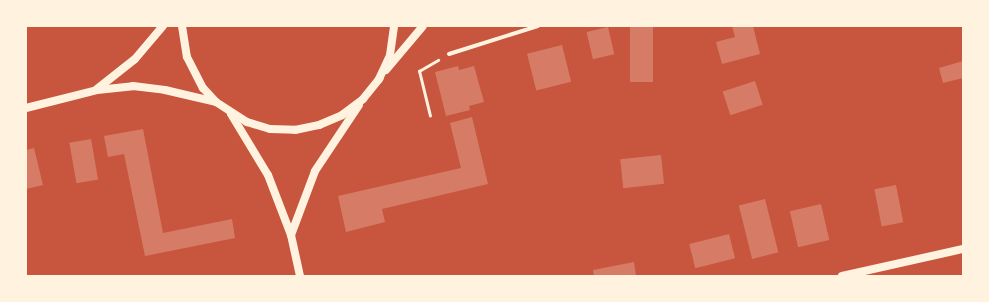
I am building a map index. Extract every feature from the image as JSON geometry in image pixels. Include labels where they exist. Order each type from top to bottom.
[{"type":"main road","points":[[96,90],[135,59],[163,26]]},
{"type":"main road","points":[[182,26],[187,57],[203,88],[216,102],[230,113],[247,122],[270,129],[295,130],[319,126],[363,99]]},
{"type":"main road","points":[[379,79],[390,54],[394,26]]},
{"type":"main road","points":[[291,235],[315,171],[363,99],[423,26]]},
{"type":"main road","points":[[26,108],[96,90],[133,86],[165,90],[216,102]]},
{"type":"main road","points":[[230,113],[268,175],[291,235],[300,276]]},
{"type":"main road","points":[[842,276],[963,249]]},
{"type":"street","points":[[449,54],[538,26]]},
{"type":"path","points":[[430,116],[419,71],[449,54]]},
{"type":"building","points":[[630,26],[653,26],[653,82],[630,82]]},
{"type":"building","points":[[732,26],[753,26],[760,54],[722,64],[716,42],[735,37]]},
{"type":"building","points":[[608,27],[614,54],[593,59],[587,32]]},
{"type":"building","points":[[562,45],[571,82],[536,91],[527,54]]},
{"type":"building","points":[[963,61],[963,78],[943,83],[939,68]]},
{"type":"building","points":[[458,66],[459,70],[474,66],[484,102],[469,106],[470,110],[446,116],[435,72]]},
{"type":"building","points":[[755,81],[763,105],[730,115],[723,92]]},
{"type":"building","points":[[472,117],[488,184],[382,209],[385,222],[346,232],[338,196],[461,168],[450,123]]},
{"type":"building","points":[[143,129],[163,233],[232,219],[235,238],[145,256],[124,154],[108,157],[104,136]]},
{"type":"building","points":[[91,139],[98,179],[76,183],[69,143]]},
{"type":"building","points":[[34,148],[43,185],[26,189],[26,150]]},
{"type":"building","points":[[661,155],[664,184],[623,188],[620,159]]},
{"type":"building","points":[[896,185],[903,222],[882,226],[874,189]]},
{"type":"building","points":[[765,199],[778,252],[752,259],[739,206]]},
{"type":"building","points":[[821,204],[829,240],[798,247],[790,211]]},
{"type":"building","points":[[729,234],[735,258],[695,268],[689,244]]},
{"type":"building","points":[[634,262],[636,276],[594,276],[593,270]]}]
